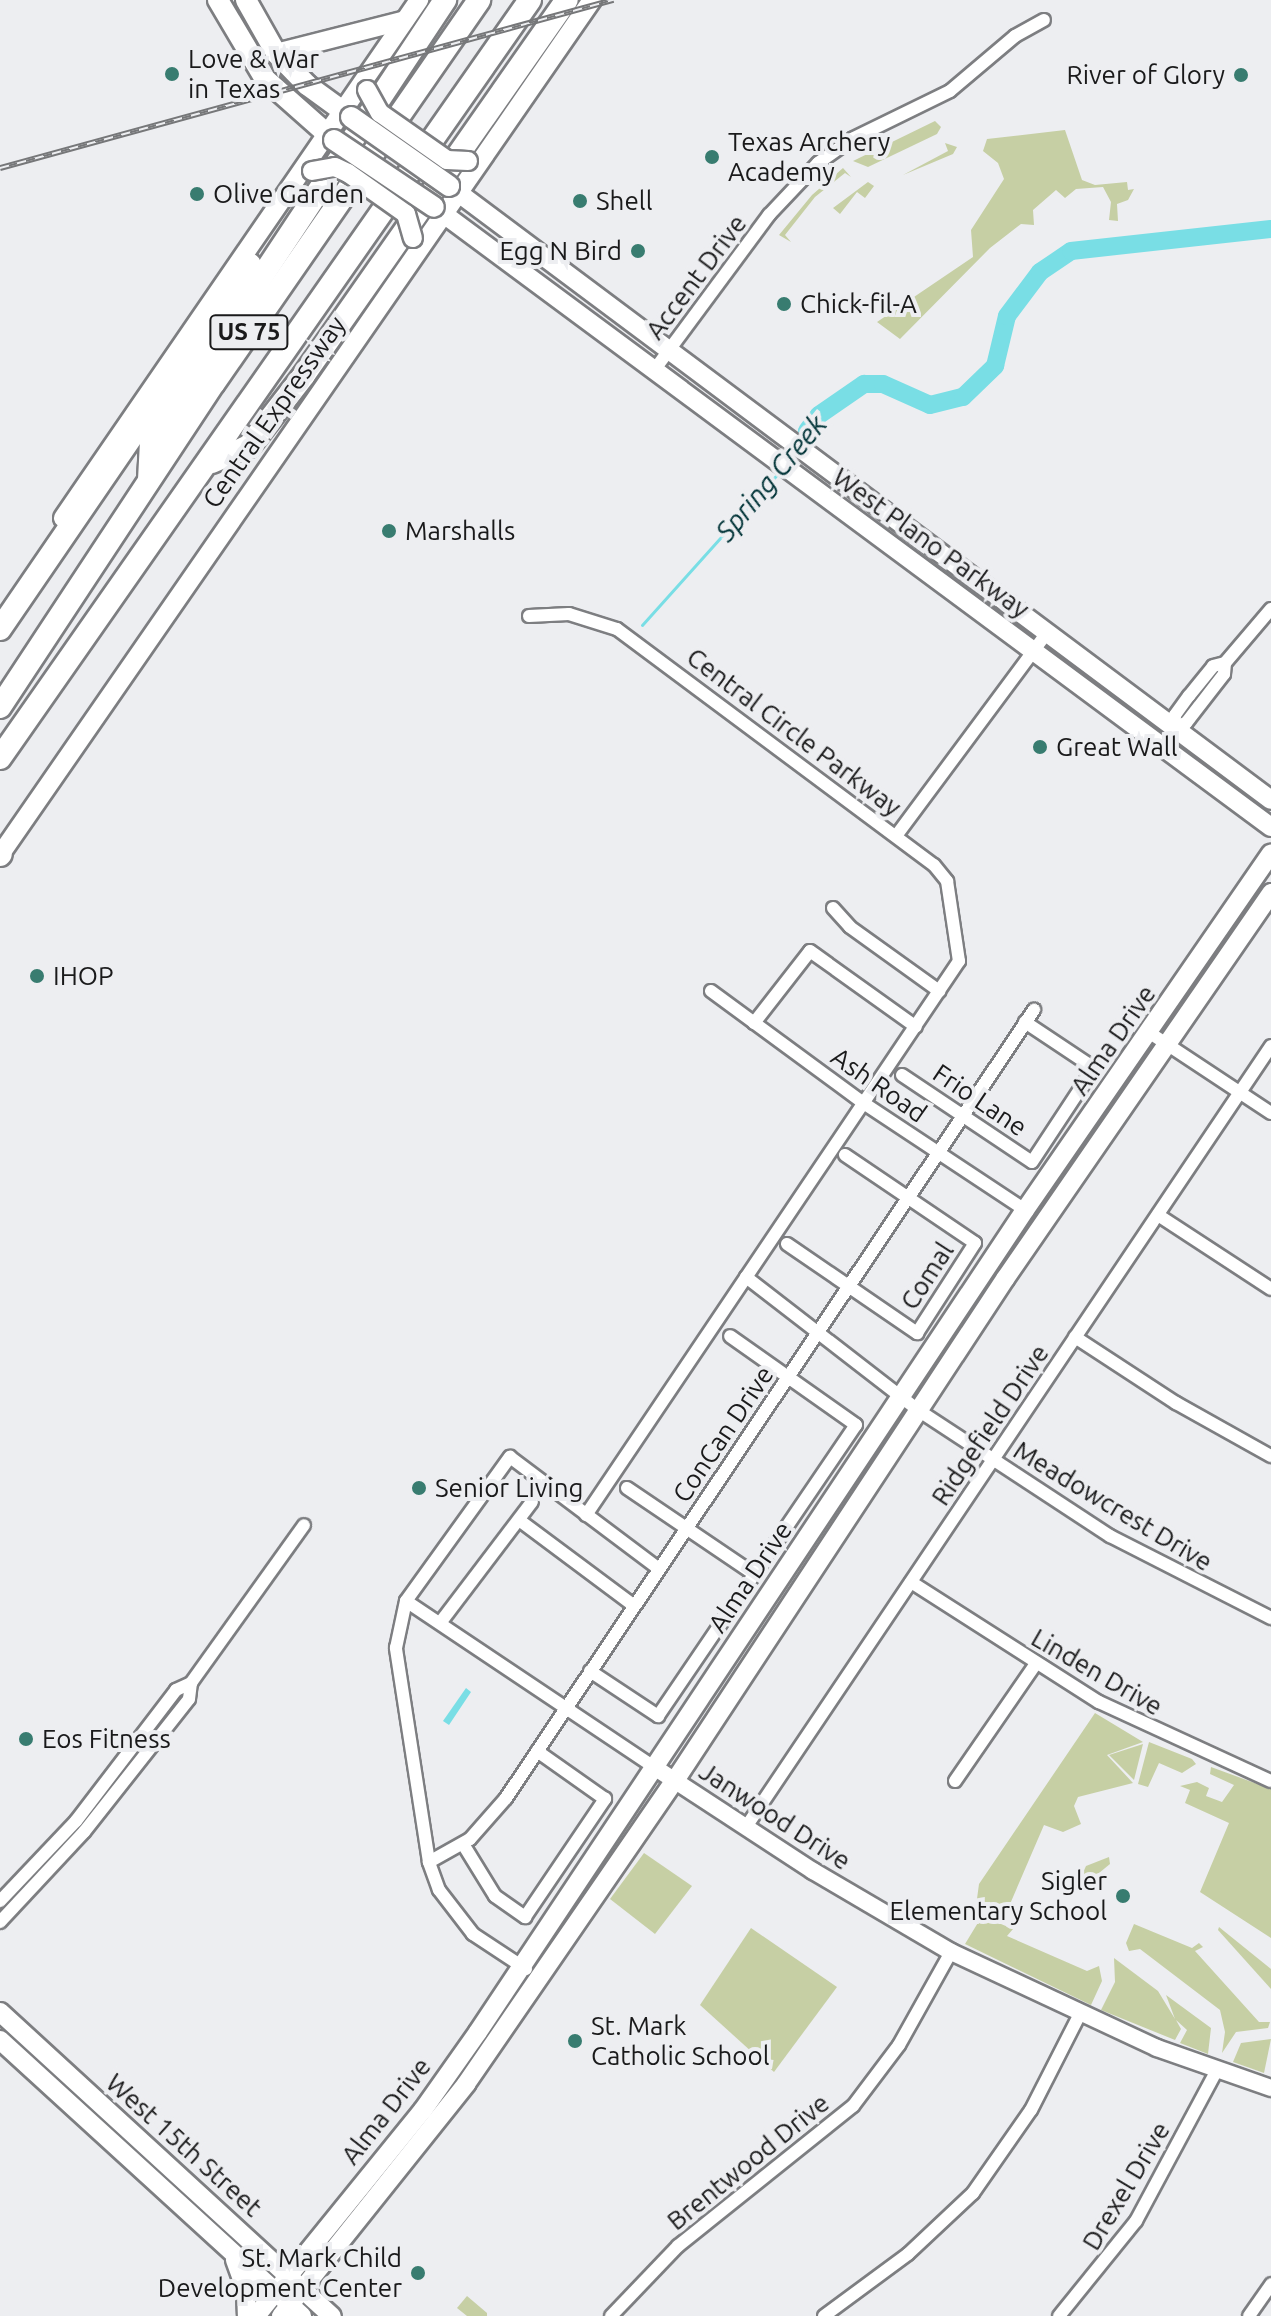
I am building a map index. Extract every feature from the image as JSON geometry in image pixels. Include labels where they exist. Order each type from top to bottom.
[{"type":"highway","points":[[148,481],[151,444],[292,225],[445,0]]},
{"type":"highway","name":"US 75","points":[[0,707],[148,481],[479,0]]},
{"type":"highway","name":"Central Expressway","points":[[0,758],[211,463],[530,0]]},
{"type":"highway","points":[[211,463],[249,446],[304,375],[567,0]]},
{"type":"highway","points":[[0,629],[232,288],[270,237],[292,225]]},
{"type":"main road","points":[[218,0],[265,79],[330,137],[440,211]]},
{"type":"main road","points":[[246,0],[276,53],[346,114],[454,190]]},
{"type":"main road","points":[[0,614],[291,183],[330,137],[367,84],[419,0]]},
{"type":"main road","name":"Central Expressway","points":[[0,855],[411,262],[454,190],[494,143],[592,0]]},
{"type":"main road","points":[[276,53],[405,20]]},
{"type":"main road","points":[[367,84],[380,113],[447,160],[468,161],[494,143]]},
{"type":"main road","points":[[291,183],[312,171],[335,167],[348,173],[406,214],[413,238],[411,262]]},
{"type":"main road","name":"West Plano Parkway","points":[[454,190],[1271,800]]},
{"type":"main road","name":"West Plano Parkway","points":[[440,211],[1271,827]]},
{"type":"main road","points":[[833,502],[846,483]]},
{"type":"main road","name":"Alma Drive","points":[[256,2316],[386,2156],[522,1966],[1025,1210],[1271,854]]},
{"type":"main road","name":"Alma Drive","points":[[291,2312],[303,2289],[402,2169],[676,1779],[918,1410],[1271,893]]},
{"type":"main road","name":"West 15th Street","points":[[0,2012],[332,2316]]},
{"type":"main road","name":"West 15th Street","points":[[0,2040],[275,2292],[291,2312]]},
{"type":"main road","points":[[79,2112],[92,2096]]},
{"type":"main road","points":[[386,2156],[402,2169]]},
{"type":"main road","points":[[178,2204],[193,2188]]},
{"type":"main road","points":[[232,2254],[246,2290],[247,2316]]},
{"type":"street","name":"Accent Drive","points":[[655,369],[769,215],[818,163],[852,139],[950,91],[1015,36],[1044,20]]},
{"type":"street","points":[[1160,745],[1174,727],[1175,715],[1213,666],[1225,663],[1271,609]]},
{"type":"street","name":"Central Circle Parkway","points":[[529,616],[569,614],[617,629],[896,836],[947,881],[959,961],[939,991]]},
{"type":"street","points":[[896,836],[1047,633]]},
{"type":"street","points":[[586,1515],[939,991],[850,927],[833,908]]},
{"type":"street","points":[[754,1023],[810,951],[916,1027]]},
{"type":"street","name":"Ash Road","points":[[711,991],[865,1104],[1025,1210]]},
{"type":"street","name":"ConCan Drive","points":[[429,1862],[463,1844],[500,1806],[1034,1010]]},
{"type":"street","name":"Frio Lane","points":[[902,1075],[1032,1162],[1094,1068],[1025,1022]]},
{"type":"street","points":[[1150,1033],[1271,1113]]},
{"type":"street","name":"Ridgefield Drive","points":[[746,1827],[1271,1046]]},
{"type":"street","points":[[845,1155],[909,1197]]},
{"type":"street","name":"Comal","points":[[849,1287],[917,1333],[975,1243],[909,1197]]},
{"type":"street","points":[[1158,1215],[1271,1289]]},
{"type":"street","points":[[787,1244],[849,1287]]},
{"type":"street","name":"Meadowcrest Drive","points":[[746,1277],[918,1410],[1110,1536],[1271,1618]]},
{"type":"street","points":[[590,1671],[658,1716],[856,1425],[730,1336]]},
{"type":"street","points":[[1075,1337],[1176,1403],[1271,1456]]},
{"type":"street","points":[[539,1976],[473,1934],[439,1890],[429,1862],[396,1648],[406,1601],[510,1457],[659,1569]]},
{"type":"street","points":[[627,1488],[754,1574]]},
{"type":"street","points":[[440,1623],[532,1502]]},
{"type":"street","points":[[519,1520],[633,1605]]},
{"type":"street","points":[[0,1922],[116,1792],[189,1699],[191,1683],[304,1525]]},
{"type":"street","name":"Linden Drive","points":[[911,1582],[1035,1665],[1168,1738],[1271,1781]]},
{"type":"street","name":"Janwood Drive","points":[[406,1601],[746,1827],[951,1952],[1080,2014],[1217,2070],[1271,2088]]},
{"type":"street","points":[[955,1781],[1035,1665]]},
{"type":"street","points":[[0,1901],[76,1821],[176,1690],[191,1683]]},
{"type":"street","points":[[463,1844],[495,1896],[525,1917],[605,1799],[537,1751]]},
{"type":"street","name":"Brentwood Drive","points":[[611,2316],[678,2246],[853,2106],[899,2045],[951,1952]]},
{"type":"street","points":[[824,2316],[908,2254],[973,2193],[1031,2110],[1080,2014]]},
{"type":"street","name":"Drexel Drive","points":[[1059,2316],[1136,2221],[1217,2070]]},
{"type":"street","points":[[1249,2316],[1271,2284]]},
{"type":"green space","points":[[935,121],[941,127],[937,134],[868,167],[853,161]]},
{"type":"green space","points":[[1065,130],[1082,180],[1095,185],[1127,182],[1128,190],[1134,189],[1128,200],[1117,204],[1118,221],[1109,220],[1111,202],[1103,187],[1076,189],[1065,198],[1056,190],[1033,210],[1034,225],[1021,224],[990,248],[900,339],[877,322],[973,257],[971,230],[1004,179],[998,163],[983,151],[987,139]]},
{"type":"green space","points":[[945,143],[957,147],[953,154],[903,175],[948,151]]},
{"type":"green space","points":[[843,168],[851,177],[845,173],[815,197],[785,235],[791,242],[779,235],[812,195]]},
{"type":"green space","points":[[868,182],[874,186],[865,198],[857,192],[840,214],[833,208]]},
{"type":"green space","points":[[1095,1713],[1143,1742],[1107,1755],[1133,1783],[1078,1797],[1074,1806],[1081,1824],[1063,1832],[1044,1825],[1007,1911],[976,1906],[979,1884]]},
{"type":"green space","points":[[1149,1742],[1192,1759],[1196,1764],[1182,1773],[1159,1763],[1148,1787],[1138,1784]]},
{"type":"green space","points":[[1143,1744],[1134,1780],[1109,1755]]},
{"type":"green space","points":[[1211,1767],[1271,1789],[1271,1938],[1200,1892],[1229,1823],[1185,1803],[1190,1790],[1180,1786],[1197,1782],[1209,1788],[1206,1796],[1222,1802],[1234,1785],[1210,1774]]},
{"type":"green space","points":[[644,1853],[692,1886],[655,1934],[610,1899]]},
{"type":"green space","points":[[1109,1857],[1110,1864],[1088,1882],[1080,1879],[1086,1866]]},
{"type":"green space","points":[[989,1919],[1013,1929],[1007,1936],[1087,1971],[1099,1966],[1102,1981],[1091,2005],[965,1944],[979,1921]]},
{"type":"green space","points":[[1134,1924],[1192,1948],[1199,1943],[1203,1947],[1195,1951],[1259,2022],[1270,2022],[1268,2028],[1236,2032],[1222,2053],[1225,2032],[1220,2010],[1140,1949],[1129,1951],[1126,1943]]},
{"type":"green space","points":[[1219,1927],[1271,1969],[1271,1989],[1218,1930]]},
{"type":"green space","points":[[751,1928],[837,1987],[774,2072],[700,2005]]},
{"type":"green space","points":[[1114,1958],[1158,1991],[1175,2019],[1166,1995],[1211,2028],[1208,2054],[1180,2043],[1187,2030],[1176,2020],[1181,2029],[1175,2040],[1101,2010],[1115,1982]]},
{"type":"green space","points":[[1271,2039],[1264,2073],[1233,2062],[1241,2043]]},
{"type":"green space","points":[[467,2296],[487,2316],[467,2316],[457,2308]]},
{"type":"water","points":[[466,1688],[471,1692],[449,1725],[443,1721]]},
{"type":"waterway","name":"Spring Creek","points":[[807,431],[819,415],[864,384],[883,384],[930,405],[963,397],[995,366],[1007,316],[1040,272],[1071,251],[1271,229]]},
{"type":"waterway","name":"Spring Creek","points":[[800,441],[807,431]]},
{"type":"waterway","name":"Spring Creek","points":[[642,625],[781,470]]},
{"type":"railway","points":[[0,168],[613,0]]},
{"type":"place","name":"Love & War in Texas","points":[[172,74]]},
{"type":"place","name":"River of Glory","points":[[1241,75]]},
{"type":"place","name":"Texas Archery Academy","points":[[712,157]]},
{"type":"place","name":"Olive Garden","points":[[197,194]]},
{"type":"place","name":"Shell","points":[[580,201]]},
{"type":"place","name":"Egg N Bird","points":[[638,251]]},
{"type":"place","name":"Chick-fil-A","points":[[784,304]]},
{"type":"place","name":"Marshalls","points":[[389,531]]},
{"type":"place","name":"Great Wall","points":[[1040,747]]},
{"type":"place","name":"IHOP","points":[[37,976]]},
{"type":"place","name":"Senior Living","points":[[419,1488]]},
{"type":"place","name":"Eos Fitness","points":[[26,1739]]},
{"type":"place","name":"Sigler Elementary School","points":[[1123,1896]]},
{"type":"place","name":"St. Mark Catholic School","points":[[575,2041]]},
{"type":"place","name":"St. Mark Child Development Center","points":[[418,2273]]}]
